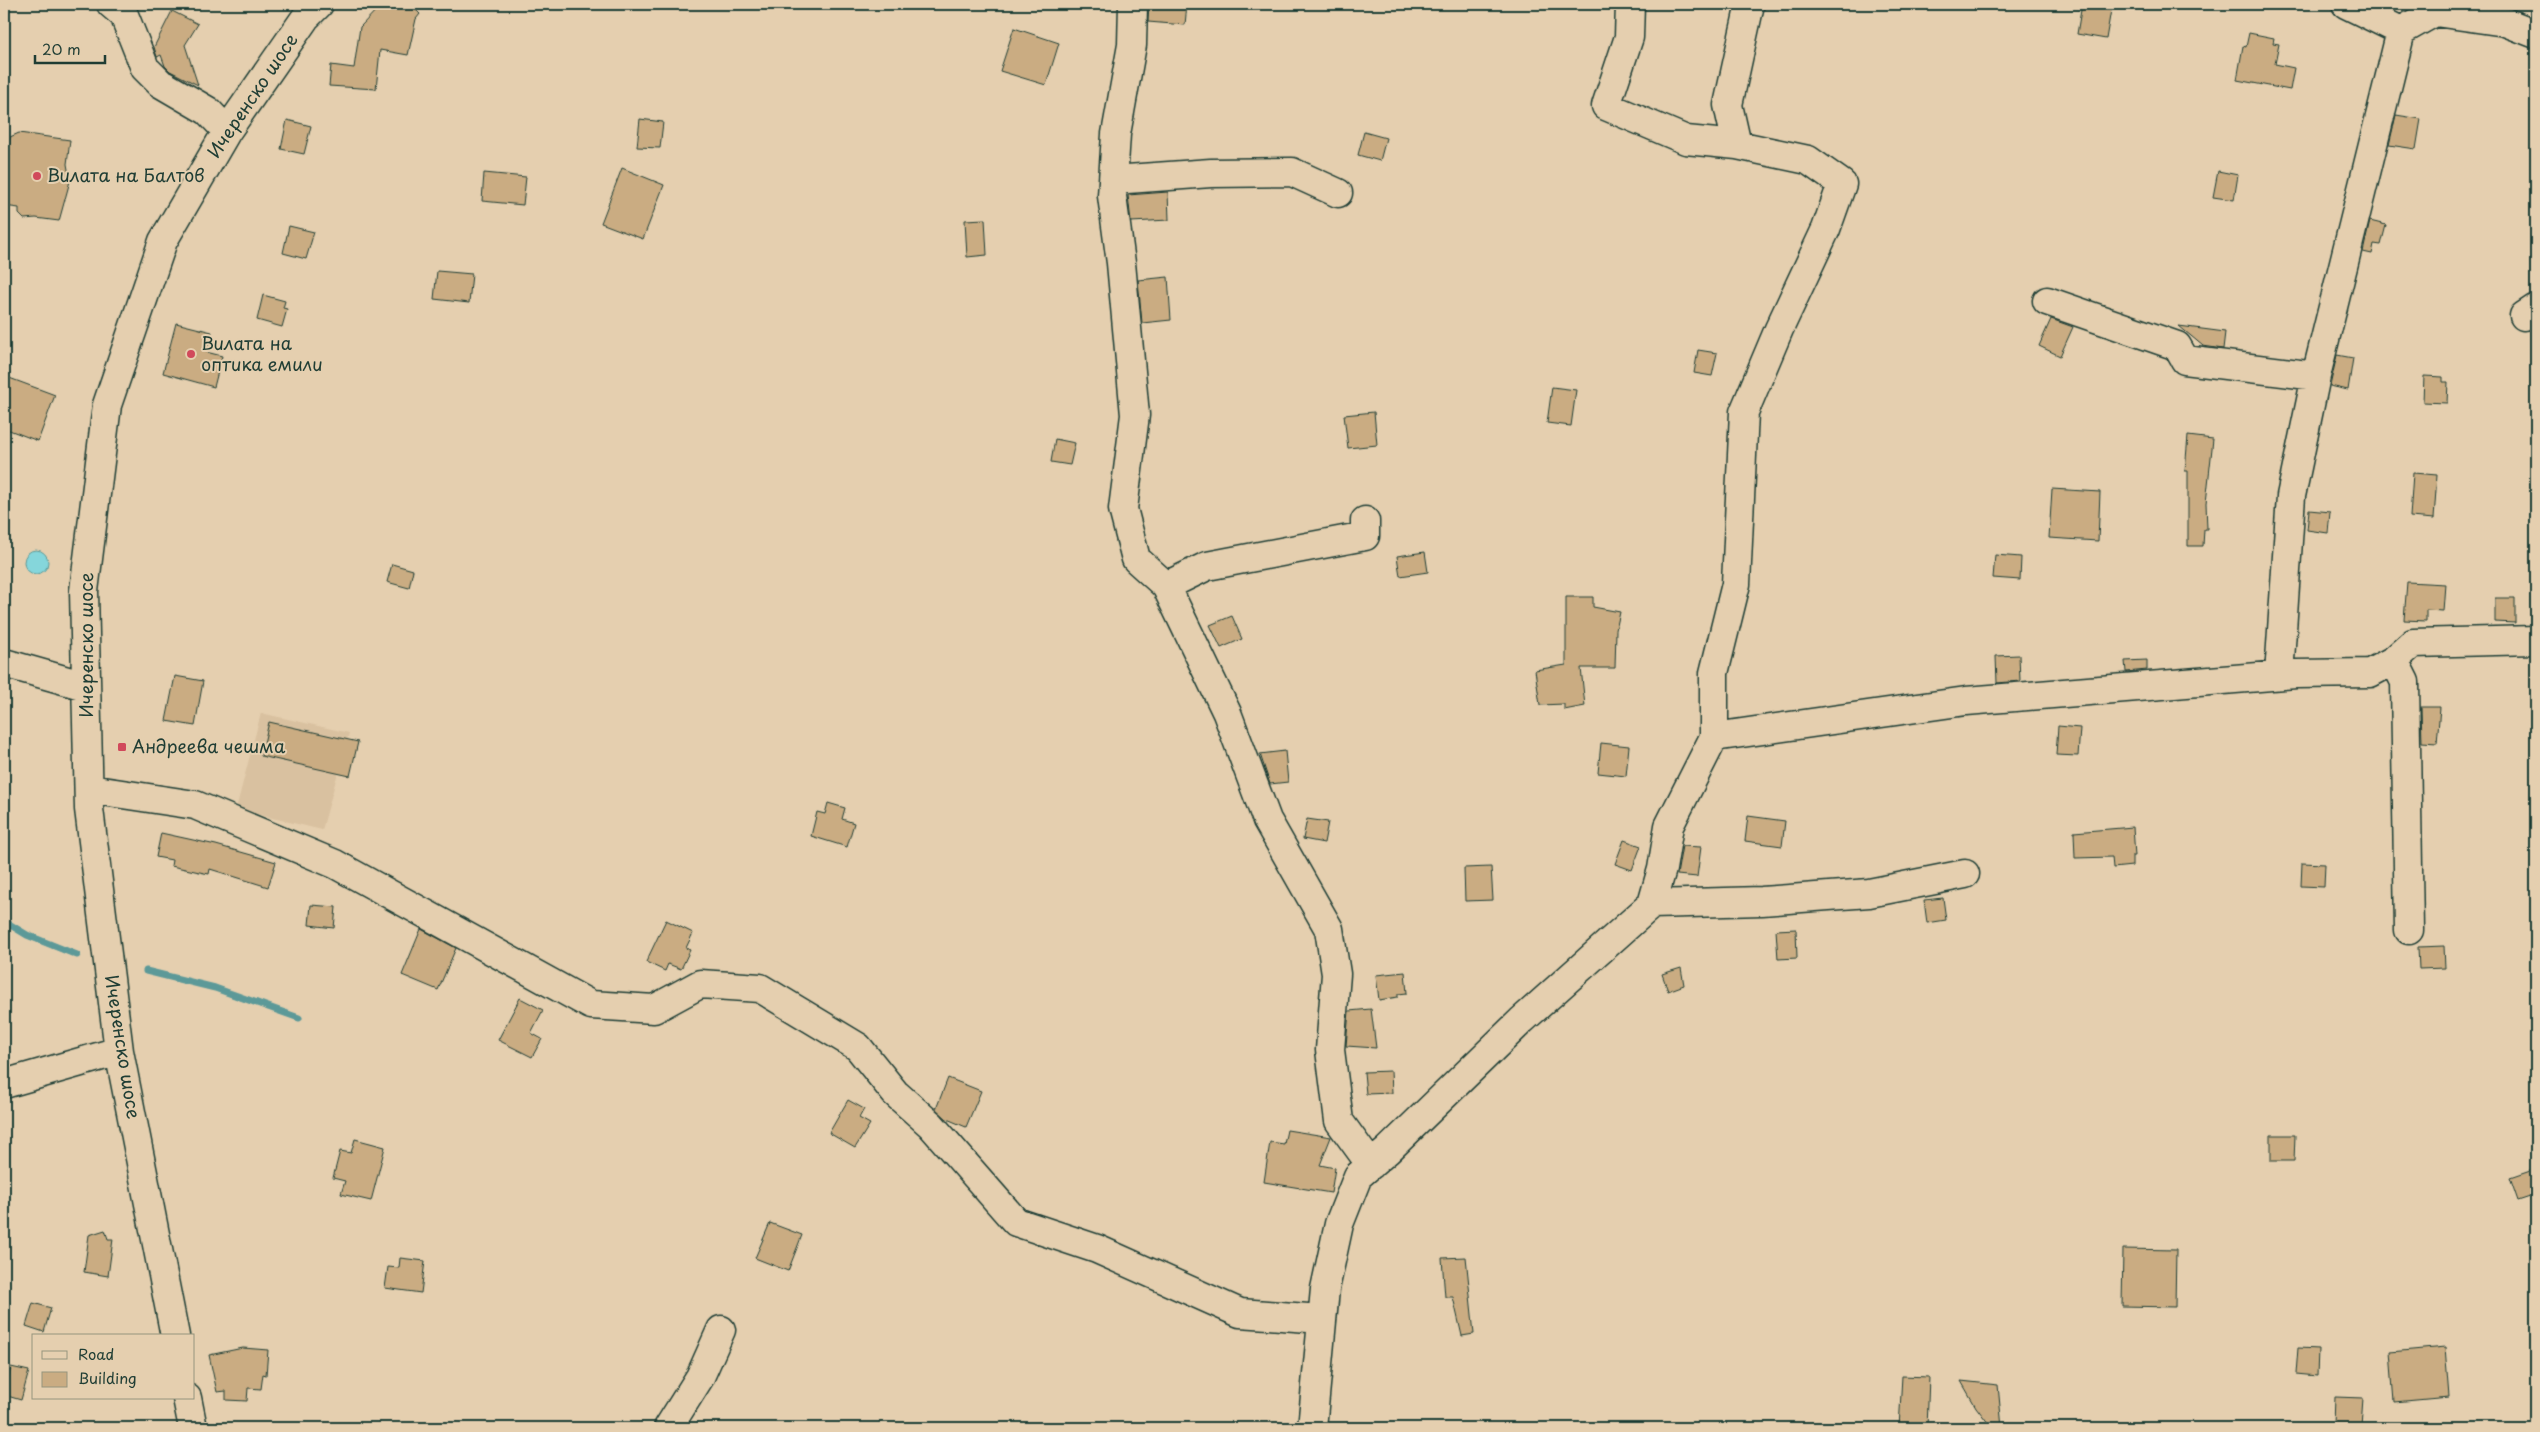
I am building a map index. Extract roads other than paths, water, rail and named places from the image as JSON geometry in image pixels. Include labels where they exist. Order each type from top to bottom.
[{"type":"street","points":[[111,4],[124,15],[145,68],[160,83],[208,111],[227,131]]},
{"type":"street","name":"Ичеренско шосе","points":[[175,1334],[119,1051],[89,808],[84,591],[107,405],[163,241],[227,131],[306,17],[319,4]]},
{"type":"street","points":[[1133,4],[1132,45],[1116,134],[1112,196],[1121,263],[1135,415],[1123,509],[1136,560],[1166,586],[1227,714],[1267,820],[1329,929],[1336,974],[1330,1050],[1339,1121],[1371,1165]]},
{"type":"street","points":[[1312,1428],[1325,1289],[1339,1224],[1358,1176],[1521,1021],[1652,904],[1662,869],[1670,826],[1714,737],[1714,673],[1736,584],[1744,412],[1779,329],[1826,229],[1842,184],[1808,160],[1737,145],[1686,140],[1606,106],[1629,37],[1630,4]]},
{"type":"street","points":[[1737,145],[1728,105],[1750,4]]},
{"type":"street","points":[[2346,4],[2401,31]]},
{"type":"street","points":[[2279,675],[2291,496],[2316,376],[2401,31],[2435,12],[2504,22],[2536,34]]},
{"type":"street","points":[[1113,180],[1211,173],[1292,172],[1338,193]]},
{"type":"street","points":[[2046,302],[2177,346],[2186,360],[2316,376]]},
{"type":"street","points":[[1166,586],[1207,566],[1365,536],[1365,520]]},
{"type":"street","points":[[1714,737],[1966,700],[2279,675],[2370,673],[2394,660],[2413,643],[2536,640]]},
{"type":"street","points":[[2394,660],[2404,682],[2409,930]]},
{"type":"street","points":[[4,663],[85,686]]},
{"type":"street","points":[[89,789],[195,805],[335,864],[591,1005],[654,1009],[700,984],[760,988],[858,1047],[895,1093],[931,1125],[1016,1222],[1097,1249],[1240,1313],[1322,1319]]},
{"type":"street","points":[[1652,904],[1762,900],[1869,893],[1965,874]]},
{"type":"street","points":[[4,1084],[119,1051]]},
{"type":"street","points":[[668,1428],[700,1377],[721,1330]]},
{"type":"street","points":[[187,1400],[193,1428]]},
{"type":"water","points":[[36,550],[45,553],[48,562],[45,571],[36,574],[27,571],[24,562],[27,553]]},
{"type":"waterway","points":[[4,921],[27,935],[77,955]]},
{"type":"waterway","points":[[146,971],[215,988],[299,1018]]},
{"type":"place","name":"Вилата на Балтов","points":[[37,176]]},
{"type":"place","name":"Вилата на оптика емили","points":[[191,354]]},
{"type":"place","name":"Андреева чешма","points":[[122,747]]}]
